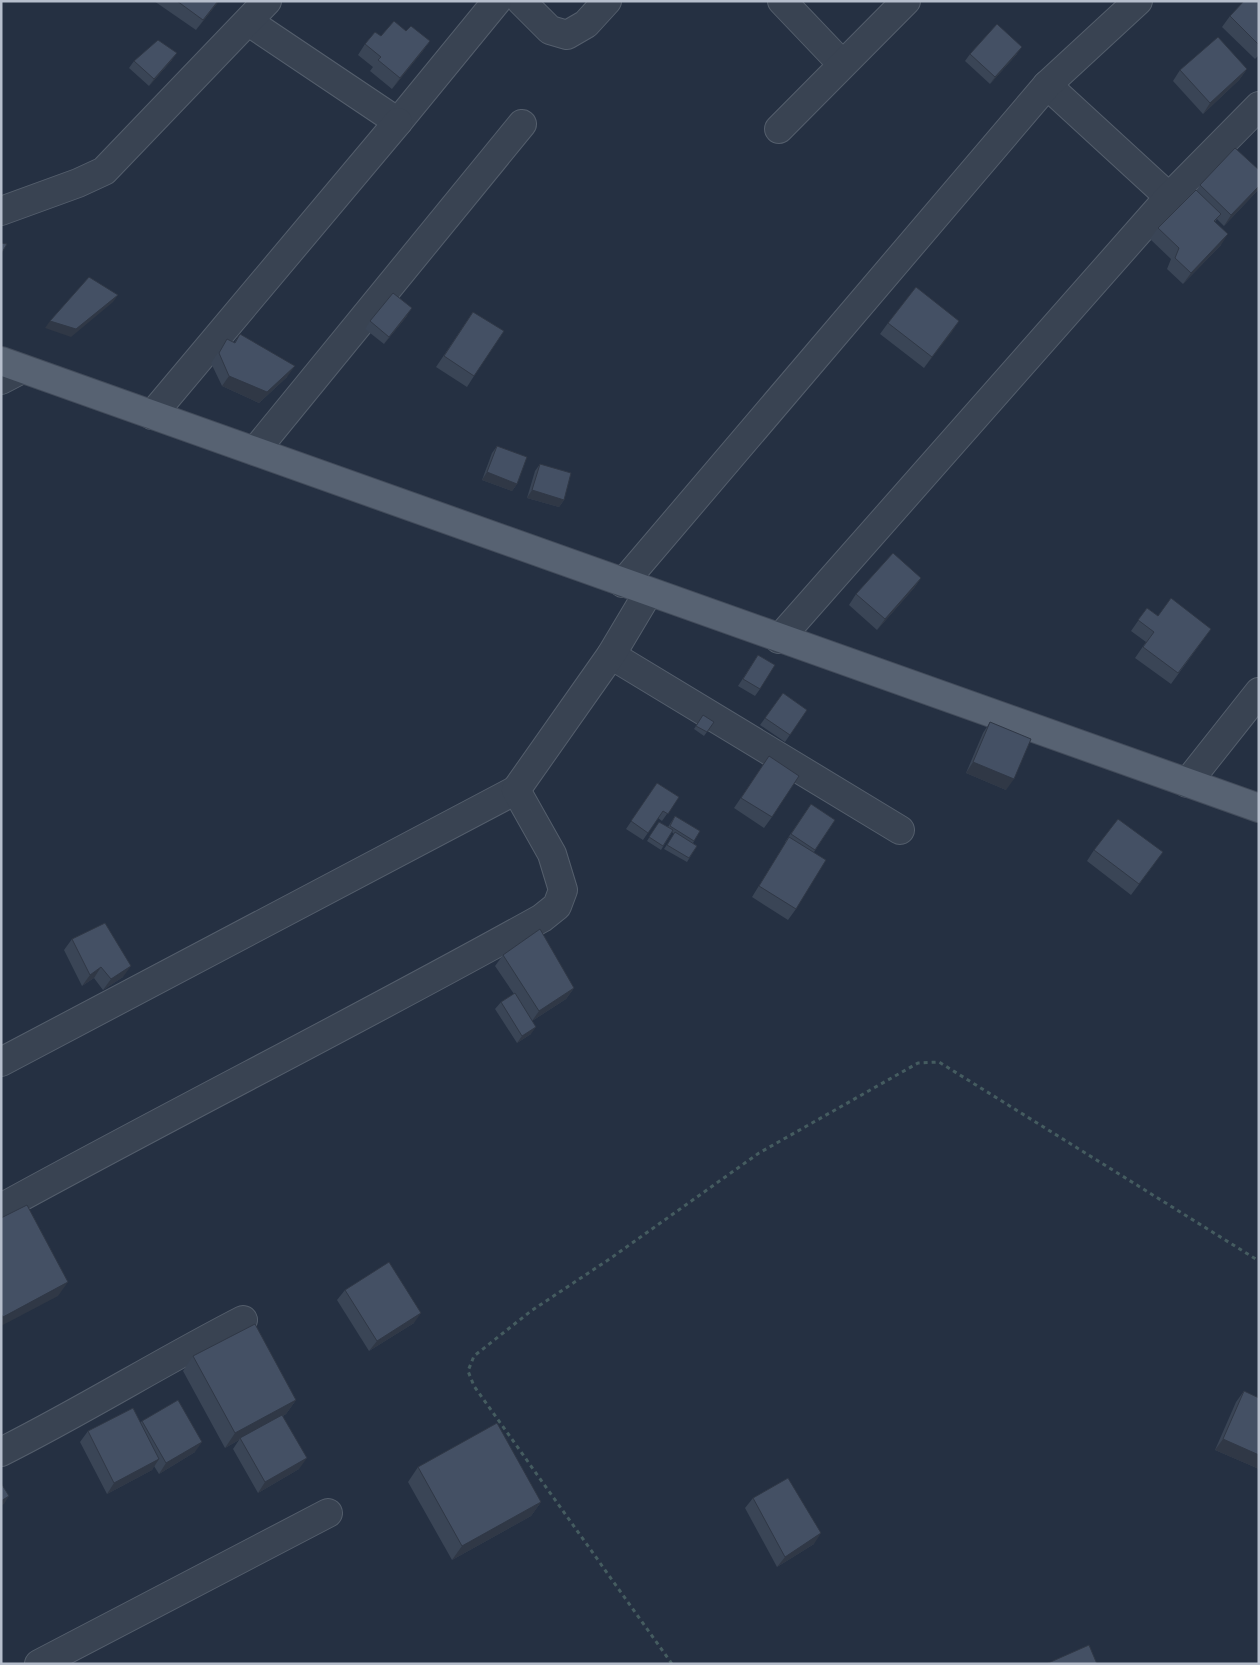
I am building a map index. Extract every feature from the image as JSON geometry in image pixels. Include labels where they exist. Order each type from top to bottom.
[{"type":"main road","points":[[8,370],[152,415],[255,451],[1259,808]]},
{"type":"street","points":[[1,211],[78,183],[104,171],[268,1]]},
{"type":"street","points":[[152,415],[497,1]]},
{"type":"street","points":[[521,1],[550,30],[567,35],[586,24],[606,1]]},
{"type":"street","points":[[782,1],[842,64]]},
{"type":"street","points":[[779,129],[906,1]]},
{"type":"street","points":[[623,583],[1047,85],[1138,1]]},
{"type":"street","points":[[249,22],[398,122]]},
{"type":"street","points":[[1047,85],[1169,197]]},
{"type":"street","points":[[779,638],[1169,197],[1259,106]]},
{"type":"street","points":[[255,451],[522,124]]},
{"type":"street","points":[[1,1062],[516,790],[611,654],[648,592]]},
{"type":"street","points":[[611,654],[900,830]]},
{"type":"street","points":[[1187,783],[1259,692]]},
{"type":"street","points":[[1,1208],[88,1160],[415,989],[542,918],[558,906],[563,890],[552,854],[516,790]]},
{"type":"street","points":[[1,1452],[78,1412],[204,1340],[243,1320]]},
{"type":"street","points":[[39,1664],[328,1513]]},
{"type":"path","points":[[672,1664],[474,1386],[468,1371],[474,1356],[531,1311],[611,1258],[759,1153],[918,1063],[939,1062],[1259,1261]]},
{"type":"building","points":[[177,1],[218,1],[203,20]]},
{"type":"building","points":[[1244,1],[1259,1],[1259,45],[1230,16]]},
{"type":"building","points":[[394,21],[406,31],[411,26],[430,41],[400,78],[378,60],[381,57],[365,44],[375,32],[381,36]]},
{"type":"building","points":[[997,24],[1022,47],[995,77],[970,54]]},
{"type":"building","points":[[1218,37],[1247,69],[1210,103],[1180,70]]},
{"type":"building","points":[[158,40],[177,53],[154,79],[134,61]]},
{"type":"building","points":[[1235,148],[1259,170],[1259,186],[1231,215],[1200,185]]},
{"type":"building","points":[[1196,190],[1221,214],[1214,221],[1228,234],[1191,273],[1175,258],[1179,248],[1158,228]]},
{"type":"building","points":[[1,243],[7,244],[1,254]]},
{"type":"building","points":[[89,277],[118,295],[76,329],[50,321]]},
{"type":"building","points":[[916,287],[959,321],[932,357],[888,323]]},
{"type":"building","points":[[393,293],[412,308],[389,337],[370,321]]},
{"type":"building","points":[[473,312],[504,331],[474,376],[444,356]]},
{"type":"building","points":[[240,334],[295,366],[267,392],[229,376],[219,353],[227,339],[235,343]]},
{"type":"building","points":[[497,446],[527,457],[517,484],[487,472]]},
{"type":"building","points":[[540,464],[571,473],[564,500],[532,490]]},
{"type":"building","points":[[893,553],[921,578],[885,619],[856,594]]},
{"type":"building","points":[[1171,598],[1211,629],[1178,673],[1143,647],[1154,632],[1138,620],[1147,608],[1158,616]]},
{"type":"building","points":[[758,655],[775,665],[760,689],[743,679]]},
{"type":"building","points":[[783,693],[807,710],[790,735],[765,718]]},
{"type":"building","points":[[703,715],[714,722],[707,732],[696,726]]},
{"type":"building","points":[[990,722],[1031,739],[1014,779],[973,762]]},
{"type":"building","points":[[769,756],[799,776],[772,817],[741,798]]},
{"type":"building","points":[[657,783],[679,797],[668,814],[663,811],[648,833],[631,821]]},
{"type":"building","points":[[811,804],[835,820],[815,850],[791,834]]},
{"type":"building","points":[[675,816],[700,831],[694,841],[670,826]]},
{"type":"building","points":[[1118,819],[1163,852],[1139,884],[1094,850]]},
{"type":"building","points":[[659,822],[673,830],[663,846],[649,837]]},
{"type":"building","points":[[675,832],[697,846],[689,858],[667,845]]},
{"type":"building","points":[[789,837],[826,860],[796,909],[759,886]]},
{"type":"building","points":[[105,923],[131,966],[111,979],[101,967],[90,975],[72,939]]},
{"type":"building","points":[[540,929],[574,988],[539,1011],[503,955]]},
{"type":"building","points":[[515,993],[536,1027],[522,1036],[501,1002]]},
{"type":"building","points":[[27,1205],[68,1282],[3,1317],[1,1314],[1,1218]]},
{"type":"building","points":[[389,1262],[421,1313],[377,1341],[345,1290]]},
{"type":"building","points":[[255,1324],[296,1400],[235,1433],[193,1356]]},
{"type":"building","points":[[1244,1391],[1259,1398],[1259,1455],[1223,1439]]},
{"type":"building","points":[[178,1400],[202,1442],[166,1463],[142,1421]]},
{"type":"building","points":[[133,1408],[159,1459],[114,1483],[88,1431]]},
{"type":"building","points":[[282,1415],[307,1458],[265,1482],[240,1438]]},
{"type":"building","points":[[497,1423],[541,1502],[462,1546],[418,1467]]},
{"type":"building","points":[[788,1478],[821,1533],[785,1557],[753,1498]]},
{"type":"building","points":[[1,1483],[9,1496],[1,1501]]},
{"type":"building","points":[[1089,1645],[1097,1664],[1046,1664]]}]
